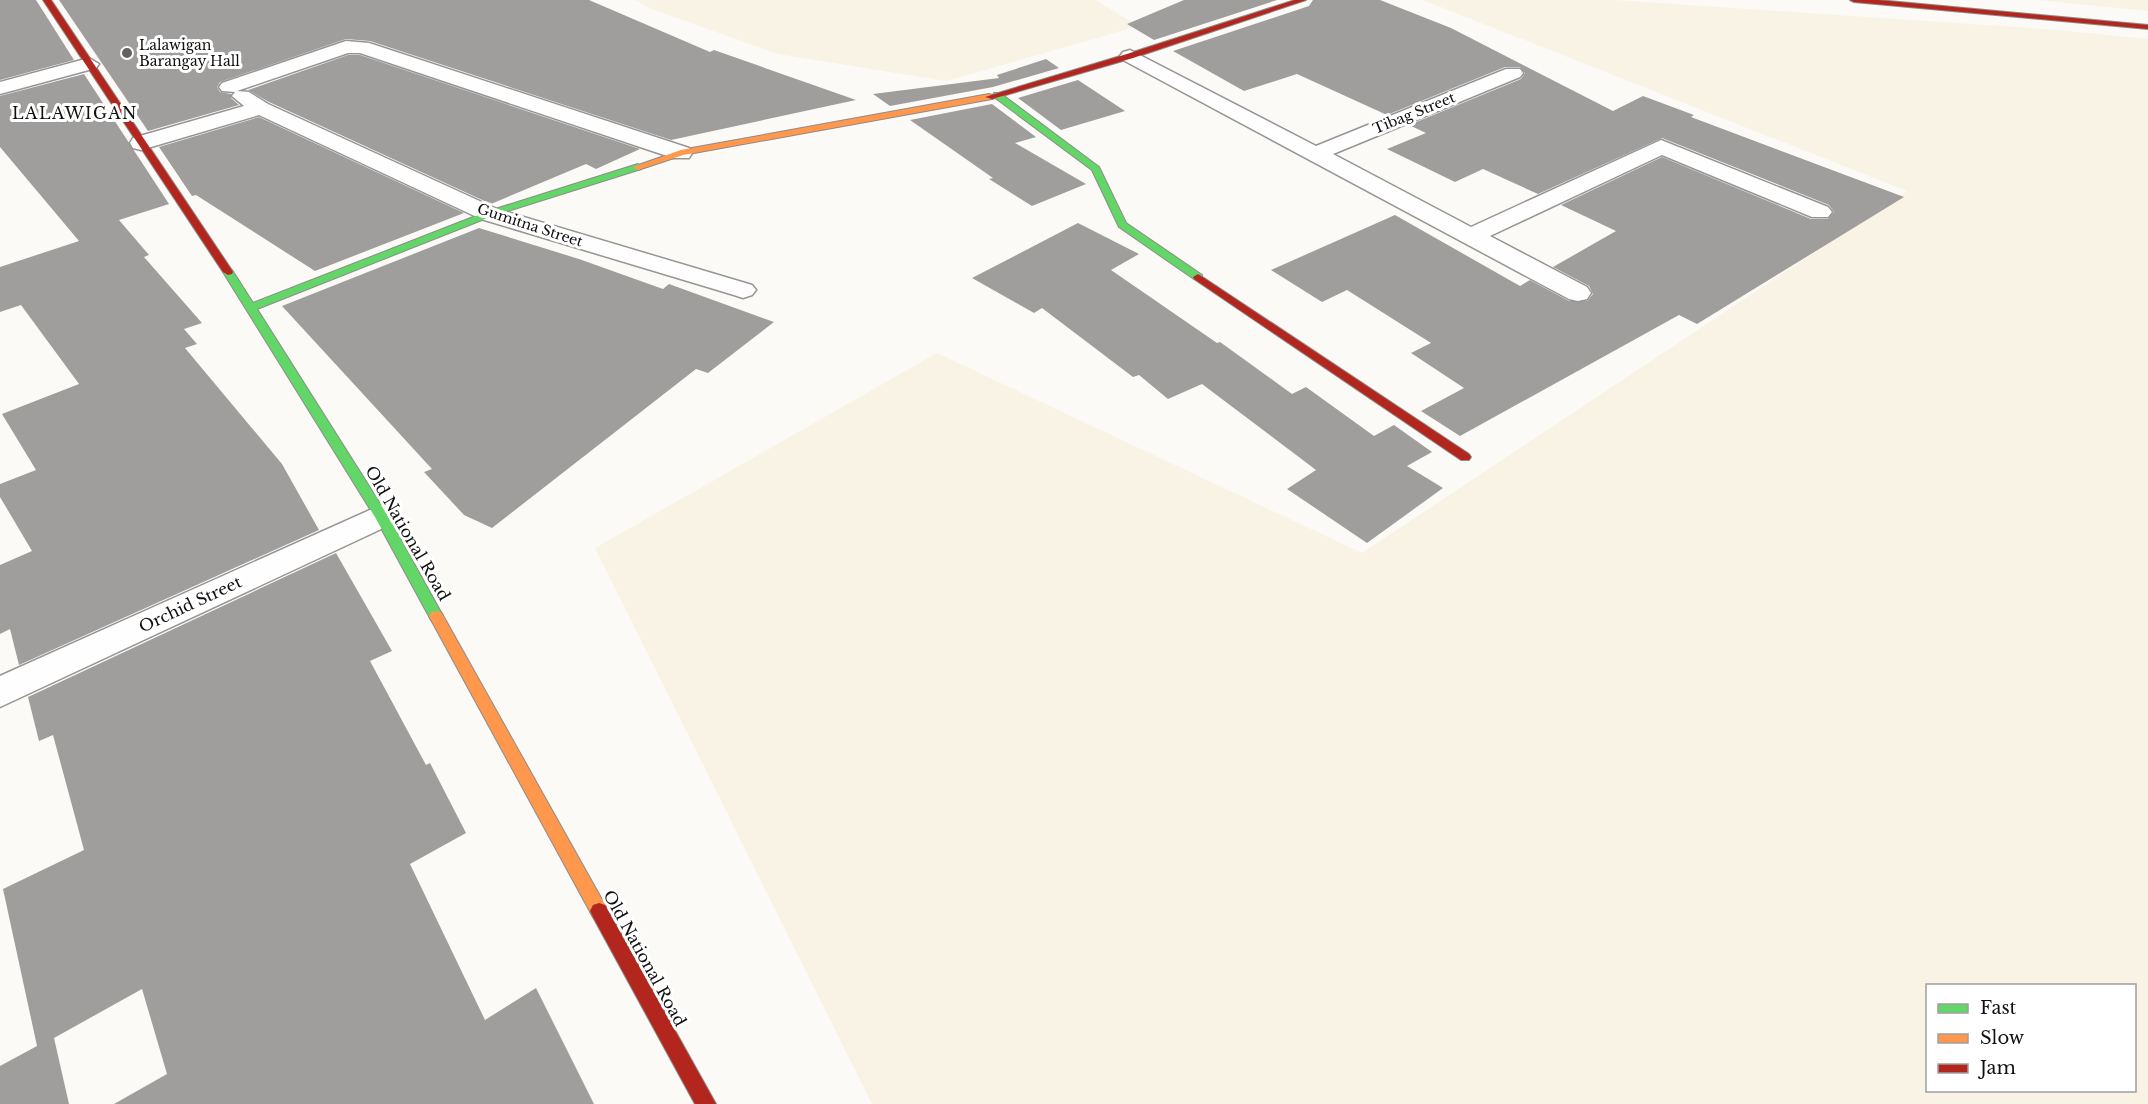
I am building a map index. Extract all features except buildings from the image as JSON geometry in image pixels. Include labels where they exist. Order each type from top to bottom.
[{"type":"street","name":"Old National Road","points":[[47,0],[252,307],[381,516],[706,1104]]},
{"type":"street","points":[[252,307],[489,214],[681,153],[997,95],[1130,56],[1302,0]]},
{"type":"street","points":[[1854,0],[2148,27]]},
{"type":"street","name":"Gumitna Street","points":[[681,153],[362,47],[346,47],[229,87],[261,108],[489,214],[743,290]]},
{"type":"street","points":[[1130,56],[1578,293]]},
{"type":"street","points":[[0,88],[89,64]]},
{"type":"street","name":"Tibag Street","points":[[1315,154],[1513,73]]},
{"type":"street","points":[[997,95],[1096,169],[1122,225],[1465,457]]},
{"type":"street","points":[[141,143],[261,108]]},
{"type":"street","points":[[1471,236],[1661,147],[1820,212]]},
{"type":"street","name":"Orchid Street","points":[[0,692],[381,516]]},
{"type":"shaded area","points":[[635,0],[1095,0],[1139,26],[946,81],[777,54],[652,9]]},
{"type":"shaded area","points":[[1423,0],[1615,0],[2058,30],[2148,39],[2148,1104],[872,1104],[595,548],[937,353],[1362,553],[1907,191]]},
{"type":"shaded area","points":[[2038,0],[2148,0],[2148,11]]},
{"type":"traffic: fast","points":[[997,95],[1096,169],[1122,225],[1198,277]]},
{"type":"traffic: fast","points":[[252,307],[489,214],[638,167]]},
{"type":"traffic: fast","points":[[228,272],[381,516],[436,616]]},
{"type":"traffic: slow","points":[[638,167],[681,153],[989,97]]},
{"type":"traffic: slow","points":[[436,616],[599,911]]},
{"type":"traffic: jam","points":[[47,0],[228,272]]},
{"type":"traffic: jam","points":[[989,97],[1130,56],[1302,0]]},
{"type":"traffic: jam","points":[[1854,0],[2148,27]]},
{"type":"traffic: jam","points":[[1198,277],[1465,457]]},
{"type":"traffic: jam","points":[[599,911],[706,1104]]},
{"type":"place","name":"Lalawigan Barangay Hall","points":[[127,53]]},
{"type":"district","name":"LALAWIGAN","points":[[75,113]]}]
